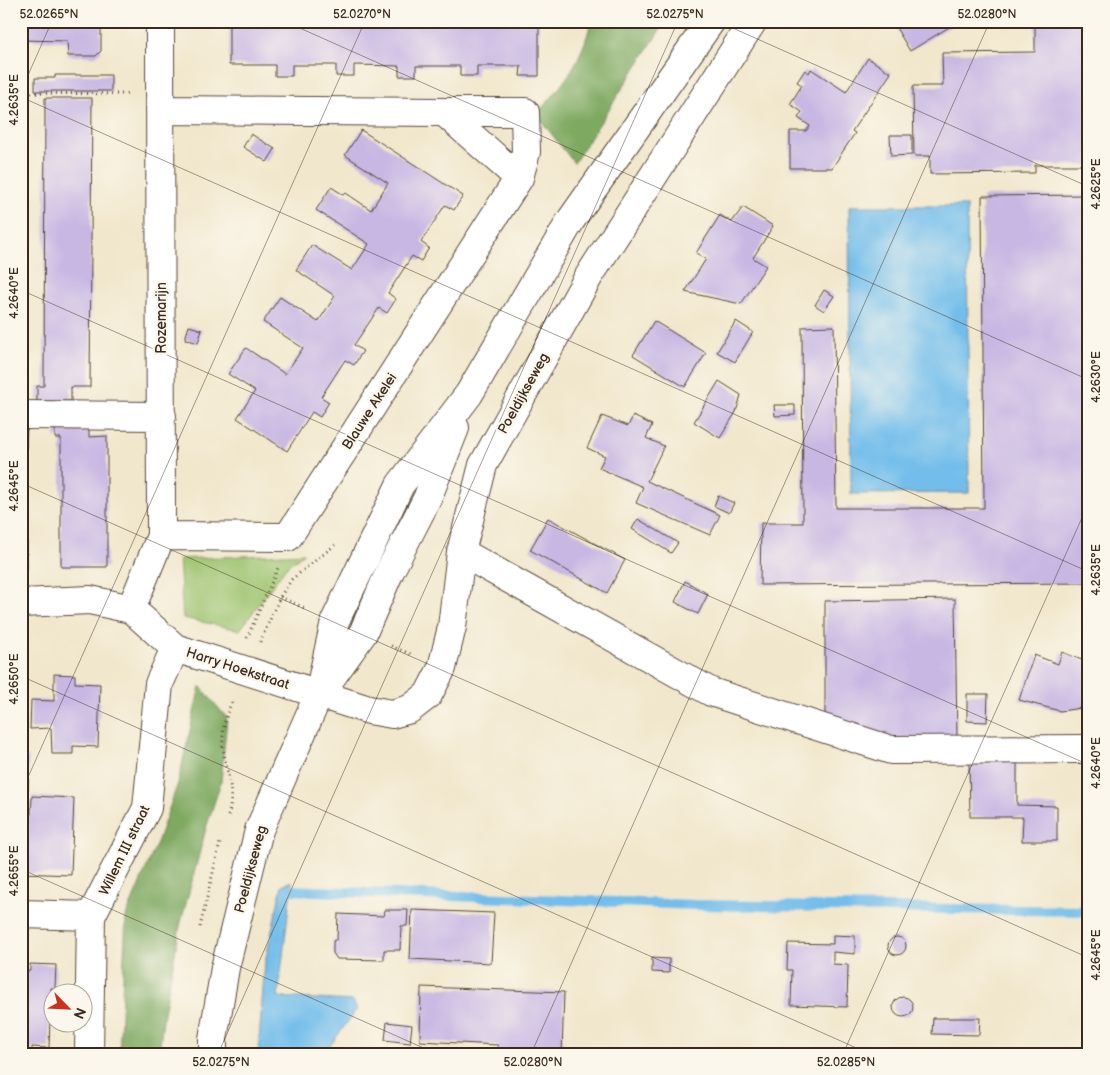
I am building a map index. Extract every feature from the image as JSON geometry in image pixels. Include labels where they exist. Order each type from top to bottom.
[{"type":"street","name":"Rozemarijn","points":[[131,608],[160,536],[162,416],[160,21]]},
{"type":"street","name":"Poeldijkseweg","points":[[214,1054],[213,1039],[225,968],[260,830],[319,694],[335,621],[400,485],[469,394],[571,220],[711,21]]},
{"type":"street","name":"Poeldijkseweg","points":[[319,694],[369,710],[392,714],[410,709],[428,695],[444,660],[452,627],[461,552],[483,465],[589,276],[753,21]]},
{"type":"street","name":"Blauwe Akelei","points":[[160,102],[444,112],[525,112],[526,152],[519,178],[288,537]]},
{"type":"street","points":[[444,112],[519,178]]},
{"type":"street","points":[[21,415],[162,416]]},
{"type":"street","points":[[160,536],[288,537]]},
{"type":"street","points":[[461,552],[711,692],[891,750],[1082,749]]},
{"type":"street","points":[[21,603],[90,600],[131,608]]},
{"type":"street","name":"Harry Hoekstraat","points":[[131,608],[175,648],[319,694]]},
{"type":"street","name":"Willem III straat","points":[[89,1054],[91,916],[147,808],[159,684],[175,648]]},
{"type":"street","points":[[21,914],[91,916]]},
{"type":"path","points":[[21,93],[160,102]]},
{"type":"path","points":[[234,668],[285,552],[288,537]]},
{"type":"green space","points":[[591,21],[666,21],[574,163],[536,114],[571,72],[583,48]]},
{"type":"green space","points":[[304,553],[287,566],[240,630],[183,618],[179,559]]},
{"type":"green space","points":[[200,686],[227,718],[221,782],[207,825],[180,926],[163,1019],[159,1054],[119,1054],[126,916],[158,840],[178,783]]},
{"type":"water","points":[[849,206],[967,206],[969,493],[851,494]]},
{"type":"water","points":[[292,881],[278,997],[353,1001],[357,1009],[324,1054],[258,1054],[265,962],[282,885]]},
{"type":"building","points":[[21,21],[101,21],[101,51],[96,56],[68,56],[67,41],[21,40]]},
{"type":"building","points":[[229,21],[354,21],[354,23],[416,21],[416,23],[446,23],[446,21],[539,21],[539,76],[520,76],[521,66],[477,66],[477,76],[460,76],[460,66],[416,66],[416,76],[399,76],[399,66],[354,65],[354,76],[336,76],[336,65],[292,65],[292,76],[275,76],[275,65],[229,65]]},
{"type":"building","points":[[892,21],[959,21],[910,51]]},
{"type":"building","points":[[1035,21],[1089,21],[1089,165],[1035,165],[1035,173],[930,174],[930,156],[914,156],[913,86],[943,86],[942,53],[1035,52]]},
{"type":"building","points":[[868,58],[891,73],[852,131],[855,133],[832,168],[790,168],[790,131],[806,131],[810,126],[798,118],[802,112],[790,104],[802,85],[797,82],[805,70],[809,73],[811,69],[846,92]]},
{"type":"building","points":[[55,75],[111,75],[111,91],[35,91],[35,78],[55,78]]},
{"type":"building","points":[[45,98],[92,98],[90,387],[71,387],[71,401],[37,401],[37,386],[44,386]]},
{"type":"building","points":[[361,130],[463,196],[454,210],[445,205],[421,242],[429,248],[421,261],[412,256],[388,293],[396,299],[387,313],[379,308],[354,345],[363,351],[354,365],[345,360],[321,397],[329,402],[320,417],[312,412],[287,451],[237,418],[255,391],[228,374],[246,348],[285,374],[303,348],[263,322],[280,297],[318,322],[335,296],[296,270],[312,245],[352,270],[369,244],[316,210],[331,187],[344,195],[346,193],[371,210],[388,183],[345,155]]},
{"type":"building","points":[[251,134],[275,149],[267,162],[243,147]]},
{"type":"building","points":[[890,135],[912,135],[912,155],[891,156]]},
{"type":"building","points":[[1089,195],[1089,583],[760,585],[761,523],[803,523],[802,327],[834,326],[836,508],[984,508],[982,196]]},
{"type":"building","points":[[743,207],[773,226],[753,258],[766,266],[741,304],[685,292],[706,259],[696,253],[720,215],[732,222]]},
{"type":"building","points":[[824,290],[834,296],[824,311],[815,305]]},
{"type":"building","points":[[654,321],[706,353],[685,387],[633,355]]},
{"type":"building","points":[[736,321],[753,332],[735,362],[717,352]]},
{"type":"building","points":[[189,326],[202,330],[198,343],[185,339]]},
{"type":"building","points":[[719,381],[741,395],[736,412],[720,438],[694,422]]},
{"type":"building","points":[[774,405],[795,405],[795,415],[775,416]]},
{"type":"building","points":[[602,416],[628,426],[633,416],[652,425],[646,438],[664,446],[647,481],[720,515],[710,535],[636,503],[643,487],[599,468],[605,456],[587,448]]},
{"type":"building","points":[[55,421],[89,421],[89,437],[107,436],[107,567],[61,567],[61,438],[55,438]]},
{"type":"building","points":[[21,422],[27,422],[25,492],[21,492]]},
{"type":"building","points":[[718,496],[734,503],[729,513],[714,506]]},
{"type":"building","points":[[548,518],[625,560],[607,593],[530,550]]},
{"type":"building","points":[[638,519],[678,543],[671,553],[632,529]]},
{"type":"building","points":[[21,535],[27,535],[27,567],[21,567]]},
{"type":"building","points":[[685,581],[708,594],[698,614],[675,602]]},
{"type":"building","points":[[955,599],[957,740],[896,740],[825,718],[825,601]]},
{"type":"building","points":[[1062,652],[1089,663],[1089,707],[1060,711],[1019,700],[1034,655],[1058,664]]},
{"type":"building","points":[[54,674],[75,675],[75,683],[100,684],[98,747],[73,746],[73,754],[52,754],[51,728],[30,729],[31,700],[54,701]]},
{"type":"building","points":[[967,694],[988,694],[987,722],[967,721]]},
{"type":"building","points":[[21,756],[29,757],[28,791],[21,791]]},
{"type":"building","points":[[969,759],[1017,759],[1017,805],[1057,806],[1057,841],[1022,841],[1023,817],[970,817]]},
{"type":"building","points":[[32,796],[74,798],[71,875],[21,873],[21,814],[31,814]]},
{"type":"building","points":[[385,910],[408,910],[407,926],[401,926],[400,950],[384,950],[384,960],[337,959],[333,953],[333,941],[337,939],[338,914],[384,916]]},
{"type":"building","points":[[412,910],[494,913],[491,963],[410,959]]},
{"type":"building","points":[[833,935],[855,936],[855,954],[833,952],[833,964],[848,965],[847,1007],[791,1005],[792,970],[787,970],[788,943],[833,944]]},
{"type":"building","points":[[897,937],[903,940],[906,946],[903,952],[897,955],[891,952],[888,946],[891,940]]},
{"type":"building","points":[[652,958],[669,959],[669,973],[652,972]]},
{"type":"building","points":[[30,964],[56,965],[55,982],[42,982],[42,1032],[50,1032],[49,1048],[32,1047],[32,1054],[21,1054],[21,971],[30,971]]},
{"type":"building","points":[[421,987],[564,992],[562,1054],[498,1054],[498,1045],[420,1041]]},
{"type":"building","points":[[903,997],[910,1000],[913,1007],[910,1014],[903,1017],[896,1014],[893,1007],[896,1000]]},
{"type":"building","points":[[933,1018],[980,1018],[979,1035],[932,1034]]},
{"type":"building","points":[[387,1022],[412,1025],[410,1043],[385,1040]]},
{"type":"waterway","points":[[288,890],[697,905],[1089,911]]}]
